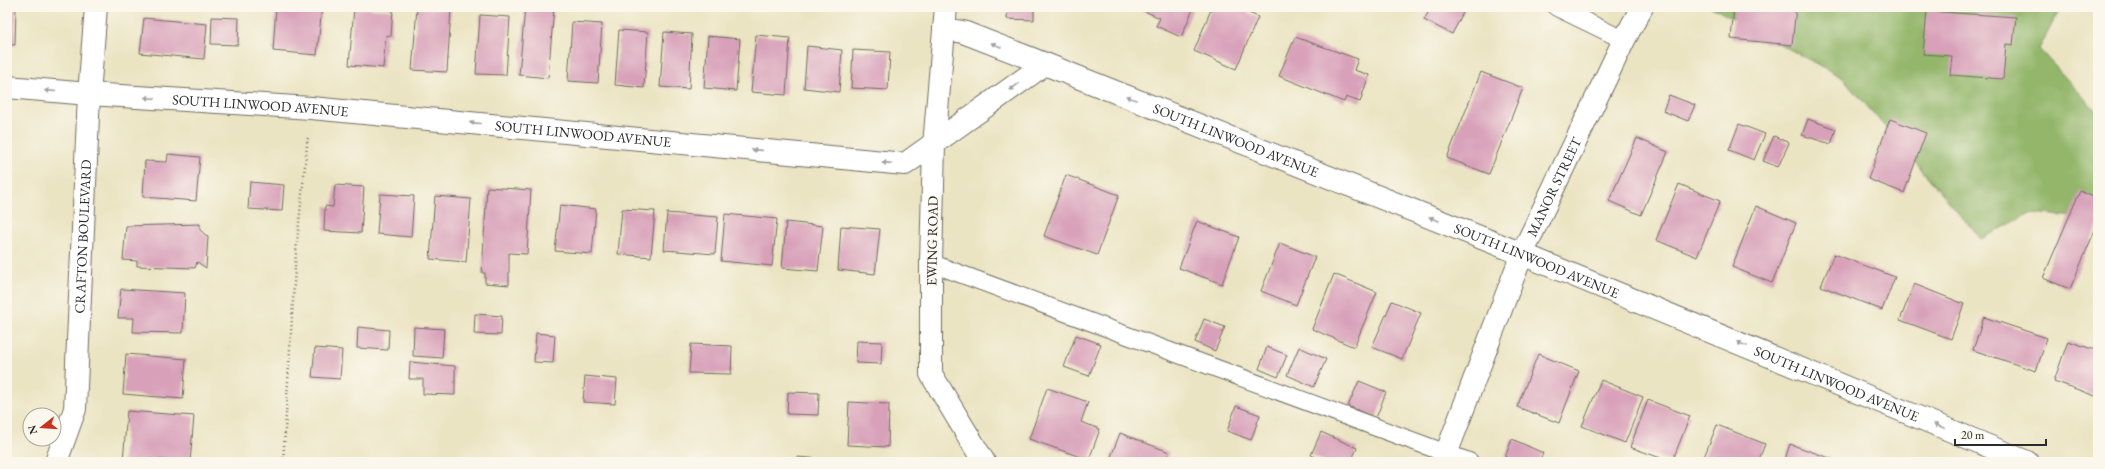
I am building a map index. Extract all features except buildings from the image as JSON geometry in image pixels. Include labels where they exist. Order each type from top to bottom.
[{"type":"street","name":"CRAFTON BOULEVARD","points":[[56,462],[75,409],[89,94],[96,7]]},
{"type":"street","name":"EWING ROAD","points":[[946,7],[934,145],[931,263],[931,374],[984,462]]},
{"type":"street","name":"MANOR STREET","points":[[1445,457],[1522,254],[1624,40],[1642,7]]},
{"type":"street","name":"SOUTH LINWOOD AVENUE","points":[[944,29],[963,32],[1522,254],[2027,462]]},
{"type":"street","name":"SOUTH LINWOOD AVENUE","points":[[7,87],[89,94],[311,108],[905,164],[934,145],[1045,64]]},
{"type":"lane","points":[[1556,7],[1624,40]]},
{"type":"lane","points":[[931,263],[1445,457],[1470,462]]},
{"type":"path","points":[[283,462],[296,252],[311,108]]},
{"type":"green space","points":[[1711,7],[2061,7],[2039,49],[2098,113],[2098,219],[2031,213],[1981,239],[1843,78]]}]
